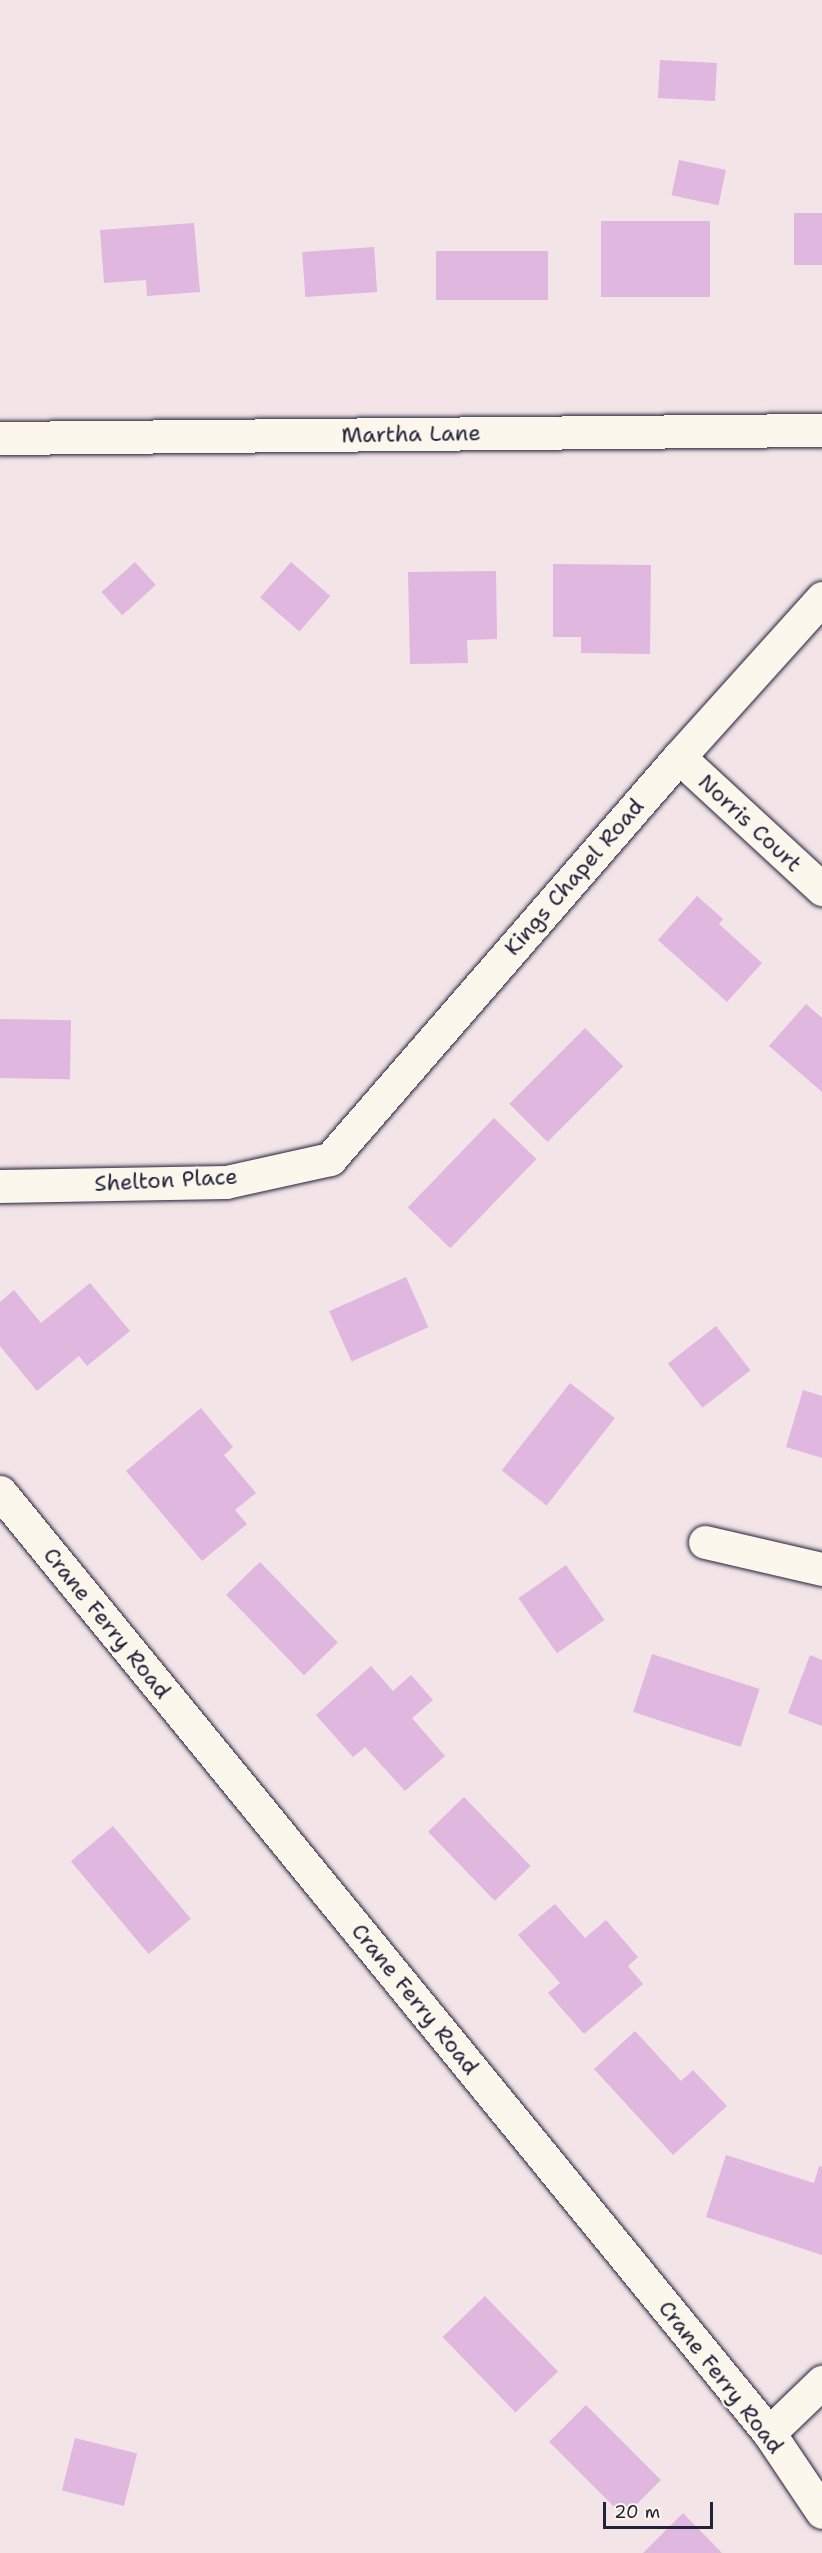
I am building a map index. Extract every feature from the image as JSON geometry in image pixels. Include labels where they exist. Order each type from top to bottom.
[{"type":"street","name":"Martha Lane","points":[[0,438],[822,430]]},
{"type":"street","name":"Kings Chapel Road","points":[[330,1159],[679,757],[822,598]]},
{"type":"street","name":"Norris Court","points":[[679,757],[822,889]]},
{"type":"street","name":"Shelton Place","points":[[0,1186],[226,1182],[330,1159]]},
{"type":"street","name":"Crane Ferry Road","points":[[0,1492],[769,2433],[822,2512]]},
{"type":"street","points":[[705,1542],[822,1569]]},
{"type":"street","points":[[769,2433],[822,2382]]},
{"type":"building","points":[[660,60],[717,63],[715,101],[658,98]]},
{"type":"building","points":[[679,160],[726,170],[718,205],[672,195]]},
{"type":"building","points":[[794,213],[822,213],[822,265],[794,265]]},
{"type":"building","points":[[601,221],[710,221],[710,297],[601,297]]},
{"type":"building","points":[[194,223],[200,292],[147,296],[146,280],[104,283],[100,230]]},
{"type":"building","points":[[374,247],[377,292],[305,297],[302,252]]},
{"type":"building","points":[[436,251],[548,251],[548,300],[436,300]]},
{"type":"building","points":[[135,562],[156,585],[122,615],[102,592]]},
{"type":"building","points":[[291,562],[330,596],[299,632],[260,597]]},
{"type":"building","points":[[553,564],[651,565],[650,654],[581,653],[581,637],[553,637]]},
{"type":"building","points":[[496,571],[497,639],[467,640],[468,663],[410,664],[408,572]]},
{"type":"building","points":[[697,896],[723,919],[719,924],[762,963],[727,1002],[658,940]]},
{"type":"building","points":[[806,1004],[822,1018],[822,1092],[769,1046]]},
{"type":"building","points":[[0,1019],[71,1020],[70,1079],[0,1078]]},
{"type":"building","points":[[585,1028],[623,1066],[548,1142],[509,1104]]},
{"type":"building","points":[[494,1118],[536,1159],[450,1248],[408,1207]]},
{"type":"building","points":[[406,1277],[428,1327],[352,1361],[329,1311]]},
{"type":"building","points":[[90,1283],[130,1331],[87,1366],[79,1356],[37,1391],[0,1346],[0,1302],[14,1290],[41,1323]]},
{"type":"building","points":[[716,1326],[750,1370],[702,1408],[668,1364]]},
{"type":"building","points":[[570,1383],[615,1418],[547,1506],[502,1470]]},
{"type":"building","points":[[803,1390],[822,1396],[822,1458],[786,1447]]},
{"type":"building","points":[[201,1408],[233,1447],[224,1455],[256,1493],[235,1510],[247,1524],[202,1561],[126,1471]]},
{"type":"building","points":[[260,1562],[338,1643],[304,1675],[226,1595]]},
{"type":"building","points":[[566,1565],[604,1620],[557,1653],[518,1598]]},
{"type":"building","points":[[652,1654],[759,1689],[741,1747],[633,1712]]},
{"type":"building","points":[[810,1655],[822,1660],[822,1726],[788,1713]]},
{"type":"building","points":[[371,1666],[393,1691],[411,1675],[433,1700],[412,1718],[445,1756],[405,1791],[365,1747],[353,1757],[316,1715]]},
{"type":"building","points":[[464,1797],[531,1866],[495,1901],[428,1832]]},
{"type":"building","points":[[113,1826],[191,1919],[149,1954],[71,1861]]},
{"type":"building","points":[[555,1904],[585,1938],[606,1920],[638,1957],[628,1966],[643,1984],[584,2034],[548,1993],[560,1983],[518,1935]]},
{"type":"building","points":[[635,2031],[681,2081],[693,2070],[727,2106],[673,2155],[594,2069]]},
{"type":"building","points":[[726,2155],[814,2183],[819,2166],[822,2167],[822,2255],[706,2217]]},
{"type":"building","points":[[485,2296],[558,2372],[515,2413],[443,2337]]},
{"type":"building","points":[[586,2405],[661,2480],[624,2517],[549,2442]]},
{"type":"building","points":[[75,2438],[137,2453],[124,2506],[62,2490]]},
{"type":"building","points":[[683,2513],[722,2553],[643,2553]]}]
